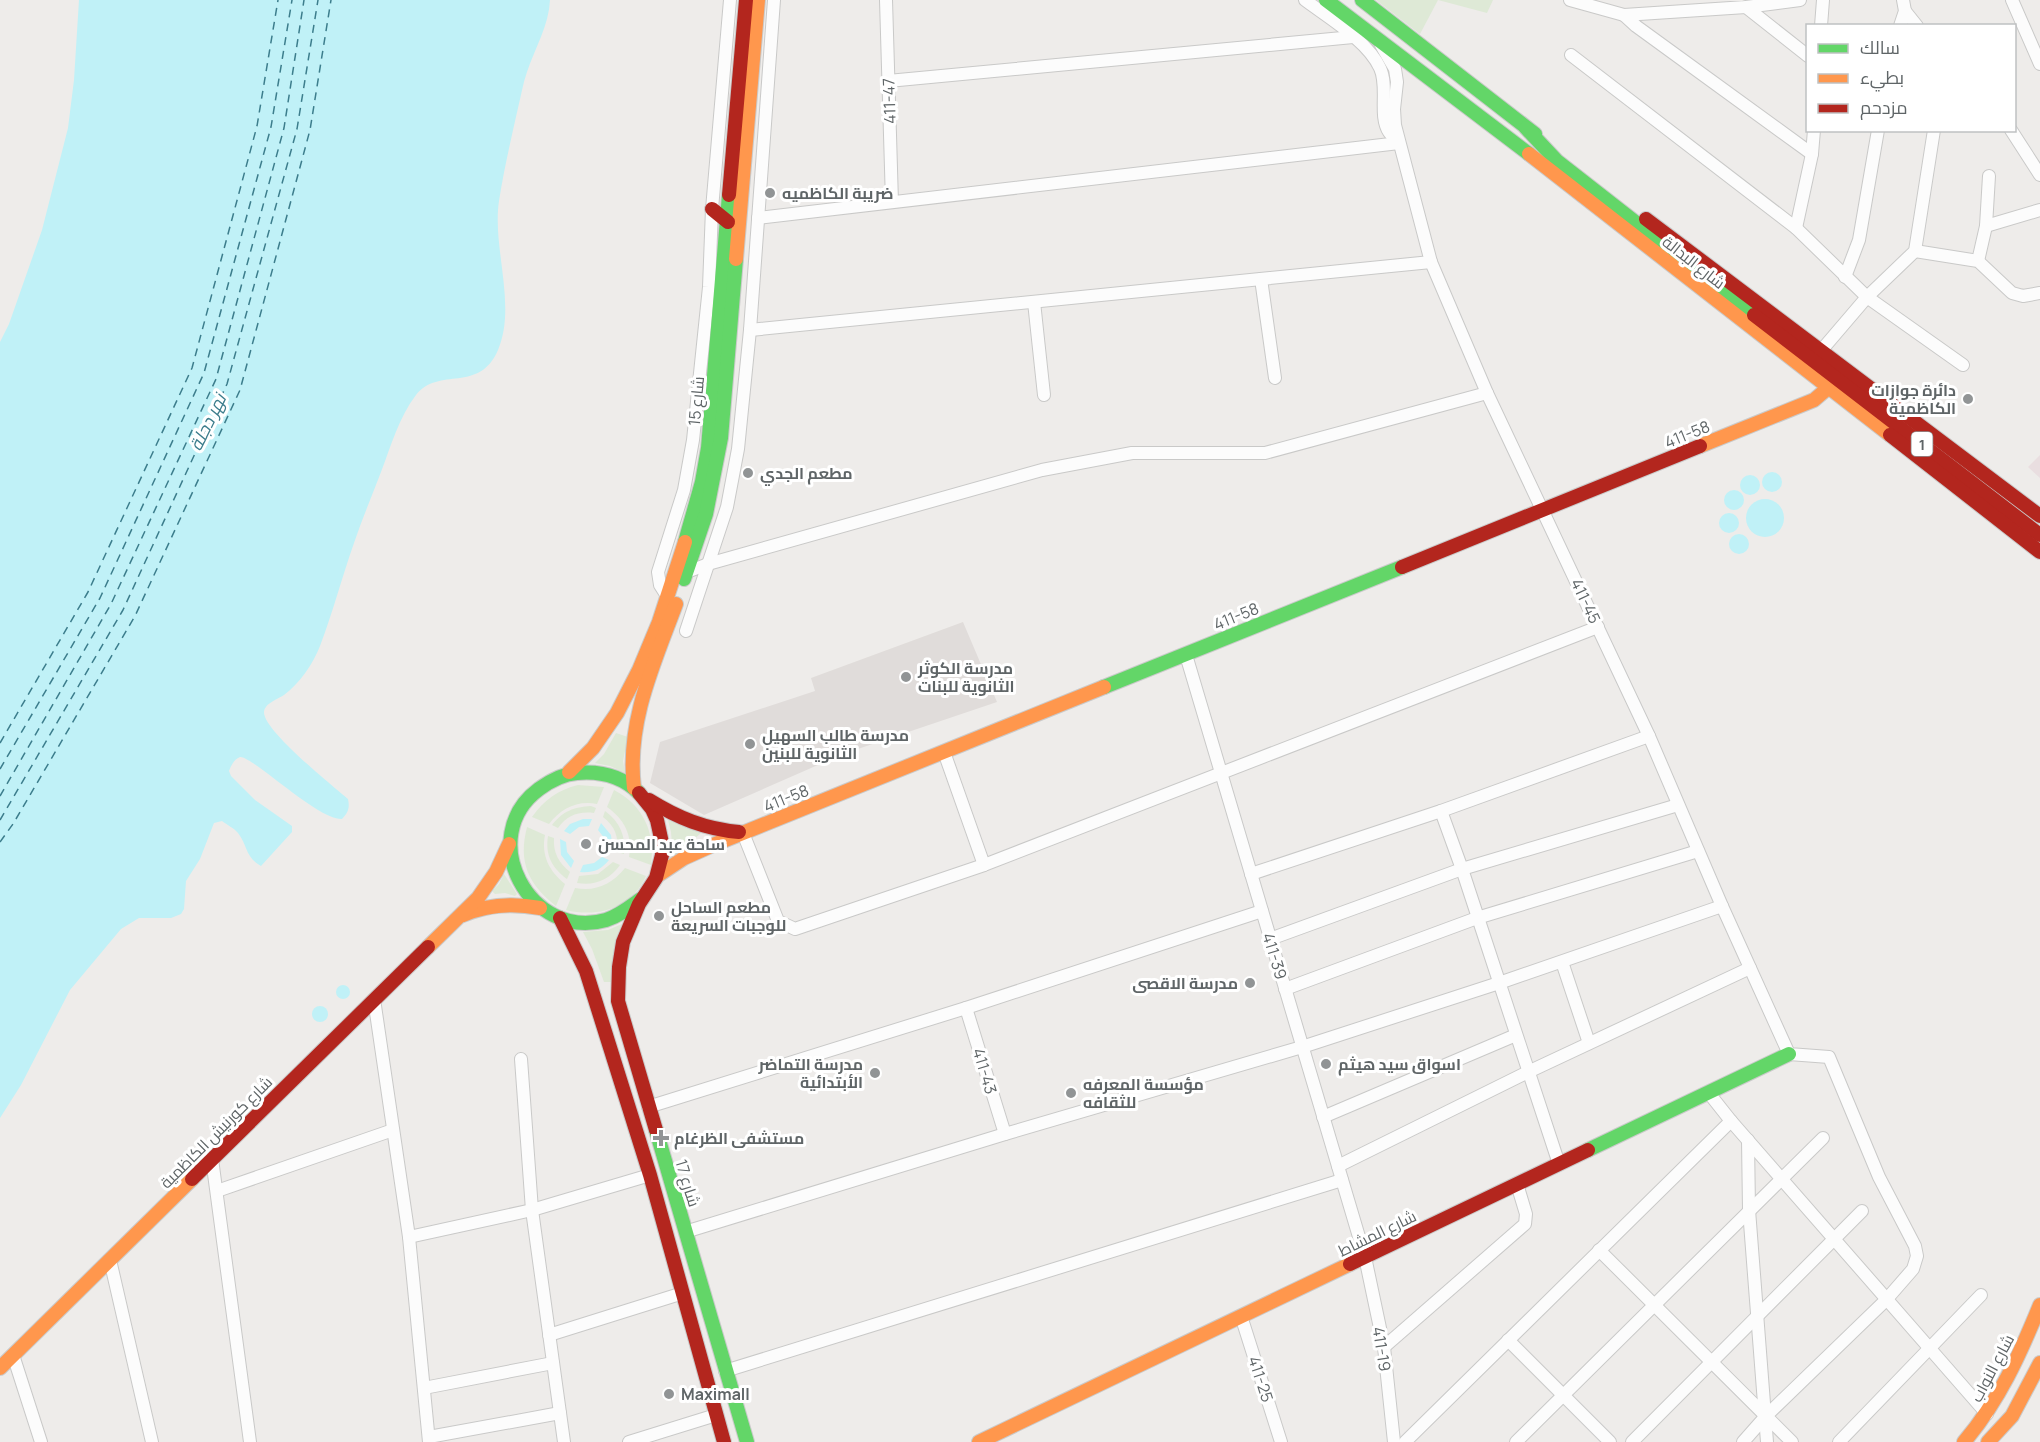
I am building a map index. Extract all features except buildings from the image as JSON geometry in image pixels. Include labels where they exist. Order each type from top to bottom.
[{"type":"main road","name":"شارع 15","points":[[569,772],[590,753],[619,711],[643,659],[667,596],[698,501],[706,466],[746,0]]},
{"type":"main road","name":"شارع 15","points":[[639,792],[631,774],[637,720],[706,514],[719,457],[732,330],[758,0]]},
{"type":"main road","name":"شارع البدالة","points":[[1326,0],[1357,32],[1378,40],[1469,107],[2040,552]]},
{"type":"main road","name":"شارع البدالة","points":[[1362,0],[1526,128],[2040,516]]},
{"type":"main road","points":[[752,83],[767,96]]},
{"type":"main road","name":"1","points":[[1526,128],[1557,161],[2040,535]]},
{"type":"main road","points":[[712,209],[728,222]]},
{"type":"main road","name":"411-58","points":[[657,876],[684,858],[743,833],[1814,400],[1828,388]]},
{"type":"main road","points":[[639,792],[655,815],[661,835],[662,855],[657,876],[641,899],[624,912],[603,921],[582,922],[560,918],[541,908],[527,895],[512,866],[510,840],[518,812],[531,794],[549,780],[569,772],[592,771],[614,776],[639,792],[675,817],[708,830],[743,833]]},
{"type":"main road","name":"شارع كورنيش الكاظمية","points":[[0,1368],[454,919],[478,898],[496,872],[510,840]]},
{"type":"main road","name":"شارع 17","points":[[641,899],[626,936],[619,970],[618,1001],[747,1442]]},
{"type":"main road","name":"شارع كورنيش الكاظمية","points":[[454,919],[493,904],[514,903],[541,908]]},
{"type":"main road","name":"شارع 17","points":[[560,918],[586,971],[650,1175],[724,1442]]},
{"type":"main road","name":"شارع المشاط","points":[[979,1442],[1789,1054]]},
{"type":"main road","name":"شارع النواب","points":[[1964,1442],[1987,1414],[2006,1383],[2040,1305]]},
{"type":"main road","points":[[1988,1442],[2005,1437],[2040,1363]]},
{"type":"main road","points":[[2006,1383],[2026,1394]]},
{"type":"street","points":[[667,596],[660,585],[658,572],[684,490],[693,447],[709,287],[712,209],[730,0]]},
{"type":"street","points":[[687,632],[727,507],[741,430],[774,0]]},
{"type":"street","name":"411-47","points":[[886,0],[892,202]]},
{"type":"street","points":[[1305,0],[1357,32],[1380,67],[1385,83],[1385,115],[1388,130],[1399,143]]},
{"type":"street","points":[[1570,0],[1624,15],[1746,7],[1800,0]]},
{"type":"street","points":[[1821,24],[1823,0]]},
{"type":"street","points":[[2012,0],[2040,64]]},
{"type":"street","points":[[1900,24],[1904,5]]},
{"type":"street","points":[[1904,5],[1916,24]]},
{"type":"street","points":[[1746,7],[1806,54]]},
{"type":"street","points":[[1624,15],[1812,154]]},
{"type":"street","points":[[888,81],[1357,32]]},
{"type":"street","points":[[1378,40],[1395,69],[1397,82],[1394,109],[1399,143]]},
{"type":"street","points":[[1571,55],[1796,228],[1867,297],[1963,365]]},
{"type":"street","points":[[1796,228],[1812,154],[1814,132]]},
{"type":"street","points":[[1845,277],[1859,240],[1878,132]]},
{"type":"street","points":[[1820,351],[1867,297],[1915,251],[1934,132]]},
{"type":"street","points":[[2012,132],[2040,175]]},
{"type":"street","points":[[758,218],[1399,143]]},
{"type":"street","name":"411-45","points":[[1399,143],[1431,262],[1486,393],[1649,736],[1789,1054]]},
{"type":"street","points":[[1978,261],[1986,226],[1989,176]]},
{"type":"street","points":[[1986,226],[2040,210]]},
{"type":"street","points":[[1915,251],[1978,261],[2012,293],[2023,296],[2040,292]]},
{"type":"street","points":[[750,330],[1431,262]]},
{"type":"street","points":[[1261,279],[1275,378]]},
{"type":"street","points":[[1034,302],[1044,395]]},
{"type":"street","points":[[687,572],[708,564],[1042,470],[1131,453],[1265,453],[1486,393]]},
{"type":"street","points":[[743,833],[778,921],[795,929],[984,865],[1598,627]]},
{"type":"street","name":"411-39","points":[[1186,655],[1365,1257]]},
{"type":"street","points":[[1251,874],[1441,811],[1649,736]]},
{"type":"street","points":[[944,752],[984,865]]},
{"type":"street","points":[[1270,939],[1462,869],[1678,805]]},
{"type":"street","points":[[1441,811],[1559,1164]]},
{"type":"street","points":[[1285,989],[1477,918],[1698,851]]},
{"type":"street","points":[[686,1232],[1005,1134],[1302,1047],[1562,962],[1722,906]]},
{"type":"street","points":[[648,1107],[966,1008],[1262,911]]},
{"type":"street","points":[[1562,962],[1589,1043]]},
{"type":"street","points":[[1338,1166],[1528,1072],[1750,968]]},
{"type":"street","points":[[374,999],[409,1237],[429,1440],[560,1413]]},
{"type":"street","name":"411-43","points":[[966,1008],[1005,1134]]},
{"type":"street","points":[[1323,1117],[1516,1035]]},
{"type":"street","points":[[1743,1442],[1766,1416],[1886,1300],[1913,1269],[1917,1256],[1915,1246],[1879,1177],[1829,1057],[1789,1054]]},
{"type":"street","points":[[521,1059],[532,1210],[564,1442]]},
{"type":"street","points":[[1708,1092],[1987,1414]]},
{"type":"street","points":[[1405,1442],[1731,1121]]},
{"type":"street","points":[[217,1191],[393,1131]]},
{"type":"street","points":[[1516,1442],[1823,1138]]},
{"type":"street","points":[[1748,1140],[1749,1210],[1767,1442]]},
{"type":"street","points":[[212,1158],[250,1442]]},
{"type":"street","points":[[409,1237],[532,1210],[650,1175]]},
{"type":"street","points":[[725,1371],[1342,1180]]},
{"type":"street","points":[[1383,1347],[1525,1224],[1526,1214],[1517,1184]]},
{"type":"street","points":[[1632,1442],[1862,1211]]},
{"type":"street","points":[[1599,1250],[1792,1442]]},
{"type":"street","name":"411-19","points":[[1365,1257],[1383,1347],[1394,1442]]},
{"type":"street","points":[[110,1260],[152,1442]]},
{"type":"street","points":[[549,1335],[682,1293]]},
{"type":"street","points":[[1839,1442],[1981,1295]]},
{"type":"street","name":"411-25","points":[[1242,1316],[1281,1442]]},
{"type":"street","points":[[1508,1340],[1610,1442]]},
{"type":"street","points":[[13,1355],[41,1442]]},
{"type":"street","points":[[424,1388],[553,1364]]},
{"type":"street","points":[[629,1442],[716,1415]]},
{"type":"shaded area","points":[[2040,455],[2040,478],[2028,467]]},
{"type":"shaded area","points":[[963,622],[997,702],[843,754],[704,815],[650,783],[660,742],[815,691],[811,678]]},
{"type":"green space","points":[[1376,0],[1438,0],[1420,34]]},
{"type":"green space","points":[[1438,0],[1493,0],[1487,13]]},
{"type":"green space","points":[[616,733],[628,737],[623,761],[625,773],[610,766],[595,763],[604,754]]},
{"type":"green space","points":[[578,785],[604,787],[597,804],[583,803],[570,806],[549,824],[532,817],[552,796]]},
{"type":"green space","points":[[614,790],[633,804],[645,821],[651,842],[651,865],[629,857],[630,842],[626,828],[607,807]]},
{"type":"green space","points":[[591,806],[596,808],[594,813],[574,815],[558,828],[552,825],[560,816],[569,811]]},
{"type":"green space","points":[[605,811],[615,820],[621,830],[624,854],[617,852],[617,837],[611,824],[603,817]]},
{"type":"green space","points":[[668,820],[701,833],[673,857],[671,832]]},
{"type":"green space","points":[[527,827],[545,835],[544,849],[547,862],[565,884],[556,906],[538,889],[528,871],[524,851]]},
{"type":"green space","points":[[548,836],[554,838],[558,857],[570,872],[567,879],[557,870],[551,860]]},
{"type":"green space","points":[[613,862],[620,865],[611,875],[601,881],[590,884],[577,883],[579,876],[598,874]]},
{"type":"green space","points":[[625,868],[646,876],[640,887],[623,903],[613,908],[590,913],[566,910],[575,888],[590,889],[603,886]]},
{"type":"green space","points":[[504,874],[517,894],[515,896],[505,893],[495,894],[492,891]]},
{"type":"green space","points":[[622,924],[613,982],[604,982],[583,932],[608,930]]},
{"type":"water","name":"نهر دجلة","points":[[79,0],[550,0],[544,27],[523,85],[499,201],[499,238],[505,314],[498,350],[490,363],[480,372],[436,382],[425,387],[410,404],[396,432],[360,525],[317,653],[295,685],[269,704],[264,712],[267,720],[286,744],[348,799],[347,812],[342,819],[331,817],[303,800],[247,759],[240,757],[236,759],[229,771],[231,776],[255,800],[292,826],[292,832],[261,866],[249,855],[236,831],[222,821],[214,823],[200,859],[186,881],[184,909],[181,914],[171,918],[139,918],[121,929],[70,990],[21,1085],[0,1118],[0,342],[9,324],[42,230],[68,128],[74,80]]},
{"type":"water","points":[[1772,472],[1779,475],[1782,482],[1779,489],[1772,492],[1765,489],[1762,482],[1765,475]]},
{"type":"water","points":[[1750,475],[1757,478],[1760,485],[1757,492],[1750,495],[1743,492],[1740,485],[1743,478]]},
{"type":"water","points":[[1734,490],[1741,493],[1744,500],[1741,507],[1734,510],[1727,507],[1724,500],[1727,493]]},
{"type":"water","points":[[1765,499],[1779,504],[1784,518],[1779,532],[1765,537],[1751,532],[1746,518],[1751,504]]},
{"type":"water","points":[[1729,513],[1736,516],[1739,523],[1736,530],[1729,533],[1722,530],[1719,523],[1722,516]]},
{"type":"water","points":[[1739,534],[1746,537],[1749,544],[1746,551],[1739,554],[1732,551],[1729,544],[1732,537]]},
{"type":"water","points":[[583,819],[592,819],[589,826],[579,827],[570,834],[564,831],[570,824]]},
{"type":"water","points":[[601,823],[611,835],[613,851],[606,849],[605,839],[598,830]]},
{"type":"water","points":[[560,839],[566,842],[567,852],[574,861],[571,868],[561,855]]},
{"type":"water","points":[[602,857],[609,860],[603,866],[593,871],[580,872],[583,865],[594,863]]},
{"type":"water","points":[[343,985],[348,987],[350,992],[348,997],[343,999],[338,997],[336,992],[338,987]]},
{"type":"water","points":[[317,1006],[323,1006],[328,1014],[326,1020],[317,1022],[312,1017],[312,1011]]},
{"type":"ferry route","points":[[0,743],[88,592],[192,368],[257,126],[278,0]]},
{"type":"ferry route","points":[[0,769],[100,598],[204,373],[271,127],[292,0]]},
{"type":"ferry route","points":[[0,796],[111,604],[216,379],[284,128],[304,0]]},
{"type":"ferry route","points":[[0,820],[123,610],[227,384],[297,129],[318,0]]},
{"type":"ferry route","points":[[0,842],[13,824],[135,616],[240,390],[310,130],[331,0]]},
{"type":"traffic: fast","points":[[1326,0],[1529,154]]},
{"type":"traffic: fast","points":[[1362,0],[1535,134]]},
{"type":"traffic: fast","points":[[1526,128],[1557,161],[1754,315]]},
{"type":"traffic: fast","points":[[685,542],[702,482],[708,448],[729,195]]},
{"type":"traffic: fast","points":[[684,579],[706,514],[721,438],[736,259]]},
{"type":"traffic: fast","points":[[1104,687],[1402,567]]},
{"type":"traffic: fast","points":[[639,793],[625,782],[602,774],[562,776],[539,789],[520,809],[511,833],[512,857],[520,881],[534,901],[554,916],[579,923],[606,920],[620,914],[641,899]]},
{"type":"traffic: fast","points":[[1588,1150],[1789,1054]]},
{"type":"traffic: fast","points":[[656,1130],[747,1442]]},
{"type":"traffic: slow","points":[[736,259],[758,0]]},
{"type":"traffic: slow","points":[[1529,154],[1890,435]]},
{"type":"traffic: slow","points":[[1700,446],[1814,400],[1828,388]]},
{"type":"traffic: slow","points":[[569,772],[593,748],[617,713],[639,670],[659,622],[685,542]]},
{"type":"traffic: slow","points":[[634,788],[634,740],[638,717],[651,671],[676,604]]},
{"type":"traffic: slow","points":[[657,876],[684,858],[713,845],[1104,687]]},
{"type":"traffic: slow","points":[[428,947],[478,898],[496,872],[509,844]]},
{"type":"traffic: slow","points":[[463,915],[501,906],[520,905],[540,908]]},
{"type":"traffic: slow","points":[[0,1368],[192,1179]]},
{"type":"traffic: slow","points":[[979,1442],[1350,1264]]},
{"type":"traffic: slow","points":[[1964,1442],[1988,1410],[2008,1376],[2040,1305]]},
{"type":"traffic: slow","points":[[1988,1442],[2012,1416],[2040,1363]]},
{"type":"traffic: jam","points":[[729,195],[746,0]]},
{"type":"traffic: jam","points":[[712,209],[728,222]]},
{"type":"traffic: jam","points":[[1646,219],[2040,516]]},
{"type":"traffic: jam","points":[[1754,315],[2040,535]]},
{"type":"traffic: jam","points":[[1890,435],[2040,552]]},
{"type":"traffic: jam","points":[[1402,567],[1700,446]]},
{"type":"traffic: jam","points":[[639,793],[652,809],[657,820],[662,855],[656,878],[639,904],[623,942],[619,967],[618,1001],[656,1130]]},
{"type":"traffic: jam","points":[[649,800],[692,822],[739,832]]},
{"type":"traffic: jam","points":[[560,918],[586,971],[650,1175],[724,1442]]},
{"type":"traffic: jam","points":[[192,1179],[428,947]]},
{"type":"traffic: jam","points":[[1350,1264],[1588,1150]]},
{"type":"place","name":"ضريبة الكاظميه","points":[[770,193]]},
{"type":"place","name":"دائرة جوازات الكاظمية","points":[[1968,399]]},
{"type":"place","name":"مطعم الجدي","points":[[748,473]]},
{"type":"place","name":"مدرسة الكوثر الثانوية للبنات","points":[[906,677]]},
{"type":"place","name":"مدرسة طالب السهيل الثانوية للبنين","points":[[750,744]]},
{"type":"place","name":"ساحة عبد المحسن","points":[[586,844]]},
{"type":"place","name":"مطعم الساحل للوجبات السريعة","points":[[659,916]]},
{"type":"place","name":"مدرسة الاقصى","points":[[1250,983]]},
{"type":"place","name":"اسواق سيد هيثم","points":[[1326,1064]]},
{"type":"place","name":"مدرسة التماضر الأبتدائية","points":[[875,1073]]},
{"type":"place","name":"مؤسسة المعرفه للثقافه","points":[[1071,1093]]},
{"type":"place","name":"مستشفى الظرغام","points":[[661,1138]]},
{"type":"place","name":"Maximall","points":[[669,1394]]}]
